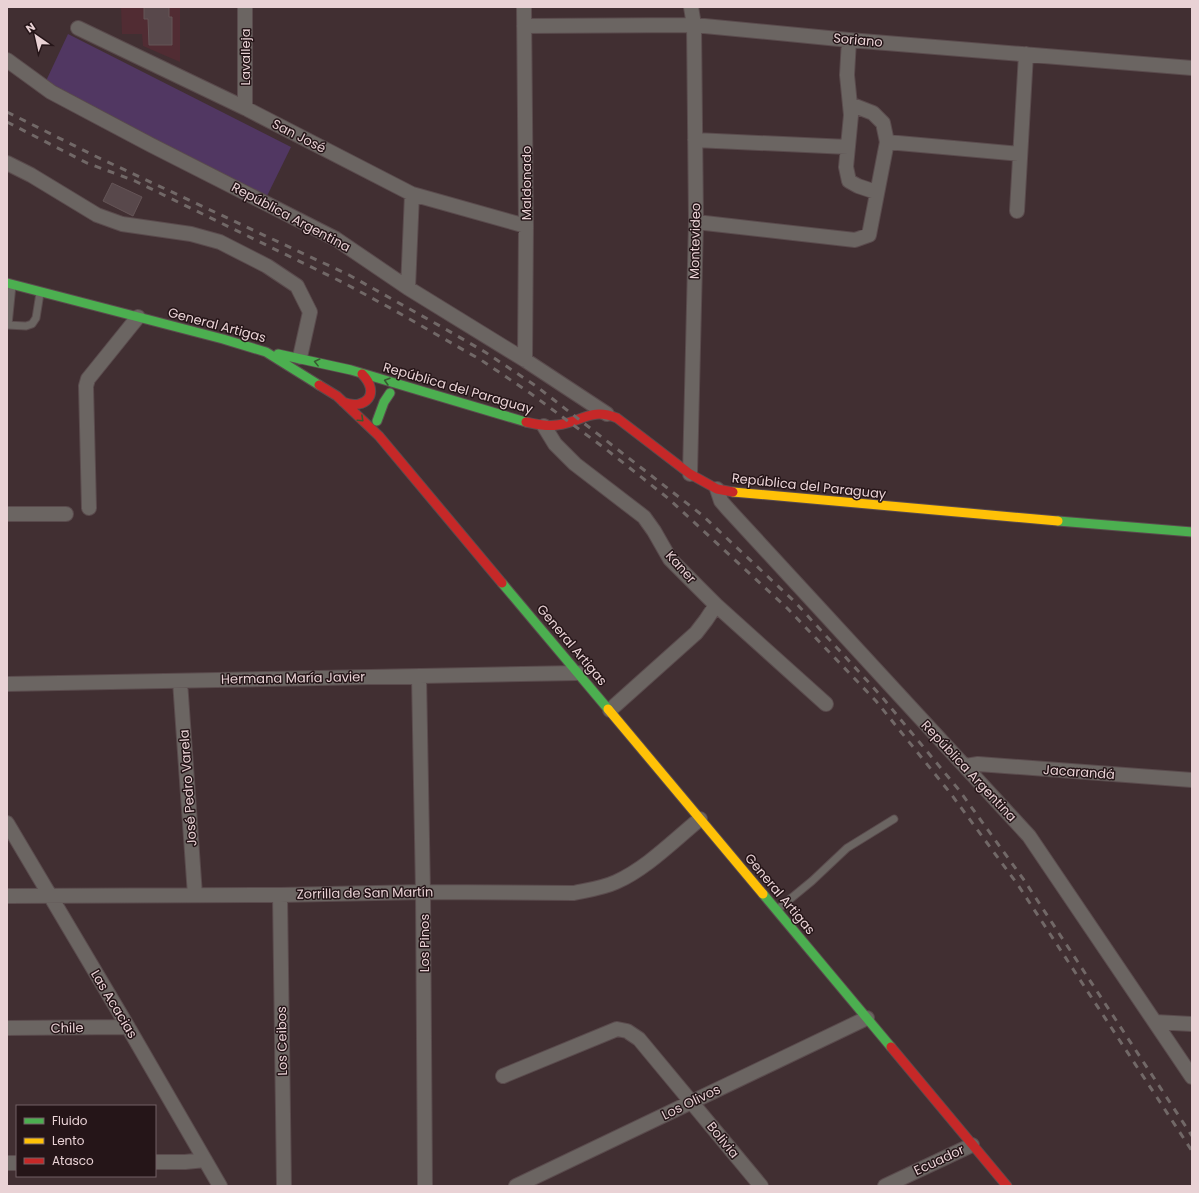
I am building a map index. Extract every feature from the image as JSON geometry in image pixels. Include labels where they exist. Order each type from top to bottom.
[{"type":"street","name":"Lavalleja","points":[[245,7],[245,108]]},
{"type":"street","name":"Maldonado","points":[[524,7],[526,226],[525,360]]},
{"type":"street","name":"Montevideo","points":[[690,474],[696,222],[694,25],[691,7]]},
{"type":"street","name":"Soriano","points":[[524,26],[694,25],[849,40],[1192,68]]},
{"type":"street","name":"San José","points":[[78,28],[245,108],[412,194],[526,226]]},
{"type":"street","points":[[849,40],[847,74],[851,115],[846,167],[849,180],[858,186],[876,192]]},
{"type":"street","points":[[1017,211],[1026,54]]},
{"type":"street","name":"República Argentina","points":[[7,60],[51,92],[150,145],[336,240],[408,288],[525,360],[607,414]]},
{"type":"street","points":[[696,222],[855,240],[869,235],[876,192],[887,142],[883,123],[873,113],[850,104]]},
{"type":"street","points":[[695,140],[848,147]]},
{"type":"street","points":[[887,142],[1020,154]]},
{"type":"street","points":[[7,163],[31,175],[97,214],[122,224],[191,234],[220,242],[267,266],[297,286],[310,312],[300,358]]},
{"type":"street","points":[[408,288],[412,194]]},
{"type":"street","name":"General Artigas","points":[[10,284],[266,352],[339,395],[379,436],[610,710],[1007,1186]]},
{"type":"street","points":[[89,508],[86,386],[88,379],[138,317]]},
{"type":"street","name":"República del Paraguay","points":[[266,352],[300,358],[358,372],[493,414],[544,426],[556,425],[596,413],[607,414],[617,418],[690,474],[706,484],[717,489],[741,494],[1192,532]]},
{"type":"street","points":[[342,376],[346,373],[358,372],[368,380],[371,387],[368,398],[377,421],[379,436]]},
{"type":"street","points":[[339,395],[350,405],[360,405],[368,398],[412,388]]},
{"type":"street","points":[[377,421],[384,402],[390,393]]},
{"type":"street","name":"Kaner","points":[[544,426],[555,444],[575,464],[644,517],[670,558],[716,605],[826,704]]},
{"type":"street","name":"República Argentina","points":[[717,489],[721,501],[727,508],[1029,836],[1192,1077]]},
{"type":"street","points":[[7,514],[66,514]]},
{"type":"street","points":[[610,710],[696,633],[716,605]]},
{"type":"street","name":"Hermana María Javier","points":[[7,684],[578,673]]},
{"type":"street","name":"Los Pinos","points":[[419,676],[423,892],[425,1186]]},
{"type":"street","name":"José Pedro Varela","points":[[180,681],[195,895]]},
{"type":"street","name":"Jacarandá","points":[[966,766],[978,764],[1192,780]]},
{"type":"street","name":"Zorrilla de San Martín","points":[[7,896],[574,892],[615,883],[653,858],[700,818]]},
{"type":"street","name":"Las Acacias","points":[[7,823],[220,1186]]},
{"type":"street","name":"Los Ceibos","points":[[280,895],[284,1186]]},
{"type":"street","name":"Los Olivos","points":[[516,1186],[867,1018]]},
{"type":"street","points":[[1155,1022],[1192,1024]]},
{"type":"street","name":"Chile","points":[[7,1028],[128,1027]]},
{"type":"street","name":"Bolivia","points":[[502,1076],[617,1029],[627,1031],[640,1040],[761,1186]]},
{"type":"street","name":"Ecuador","points":[[885,1186],[972,1145]]},
{"type":"street","points":[[156,1162],[205,1160]]},
{"type":"lane","points":[[10,284],[8,325],[26,326],[32,324],[36,318],[40,292]]},
{"type":"lane","points":[[777,910],[812,881],[847,848],[894,819]]},
{"type":"shaded area","points":[[121,7],[180,7],[180,62],[143,46],[142,34],[122,34]]},
{"type":"shaded area","points":[[68,34],[291,147],[266,198],[46,81]]},
{"type":"building","points":[[144,7],[169,7],[169,17],[172,17],[172,45],[149,45],[148,19],[144,19]]},
{"type":"building","points":[[112,183],[142,197],[133,216],[103,201]]},
{"type":"railway","points":[[7,112],[95,156],[349,275],[485,352],[536,386],[702,515],[795,602],[882,697],[959,790],[1024,880],[1192,1136]]},
{"type":"railway","points":[[7,122],[87,163],[135,181],[344,283],[392,309],[481,360],[530,393],[607,450],[669,499],[787,608],[876,701],[951,794],[1018,885],[1192,1151]]},
{"type":"traffic: fast","points":[[7,283],[223,339],[266,352],[319,385]]},
{"type":"traffic: fast","points":[[278,354],[351,370],[526,422]]},
{"type":"traffic: fast","points":[[377,421],[384,402],[390,393]]},
{"type":"traffic: fast","points":[[1058,521],[1192,532]]},
{"type":"traffic: fast","points":[[502,583],[608,709]]},
{"type":"traffic: fast","points":[[763,894],[891,1047]]},
{"type":"traffic: slow","points":[[733,492],[1058,521]]},
{"type":"traffic: slow","points":[[608,709],[763,894]]},
{"type":"traffic: jam","points":[[343,402],[358,404],[364,402],[368,398],[370,388],[368,381],[362,374]]},
{"type":"traffic: jam","points":[[319,385],[337,396],[379,436],[502,583]]},
{"type":"traffic: jam","points":[[526,422],[553,426],[587,416],[600,414],[617,418],[690,474],[717,489],[733,492]]},
{"type":"traffic: jam","points":[[891,1047],[1007,1186]]}]
